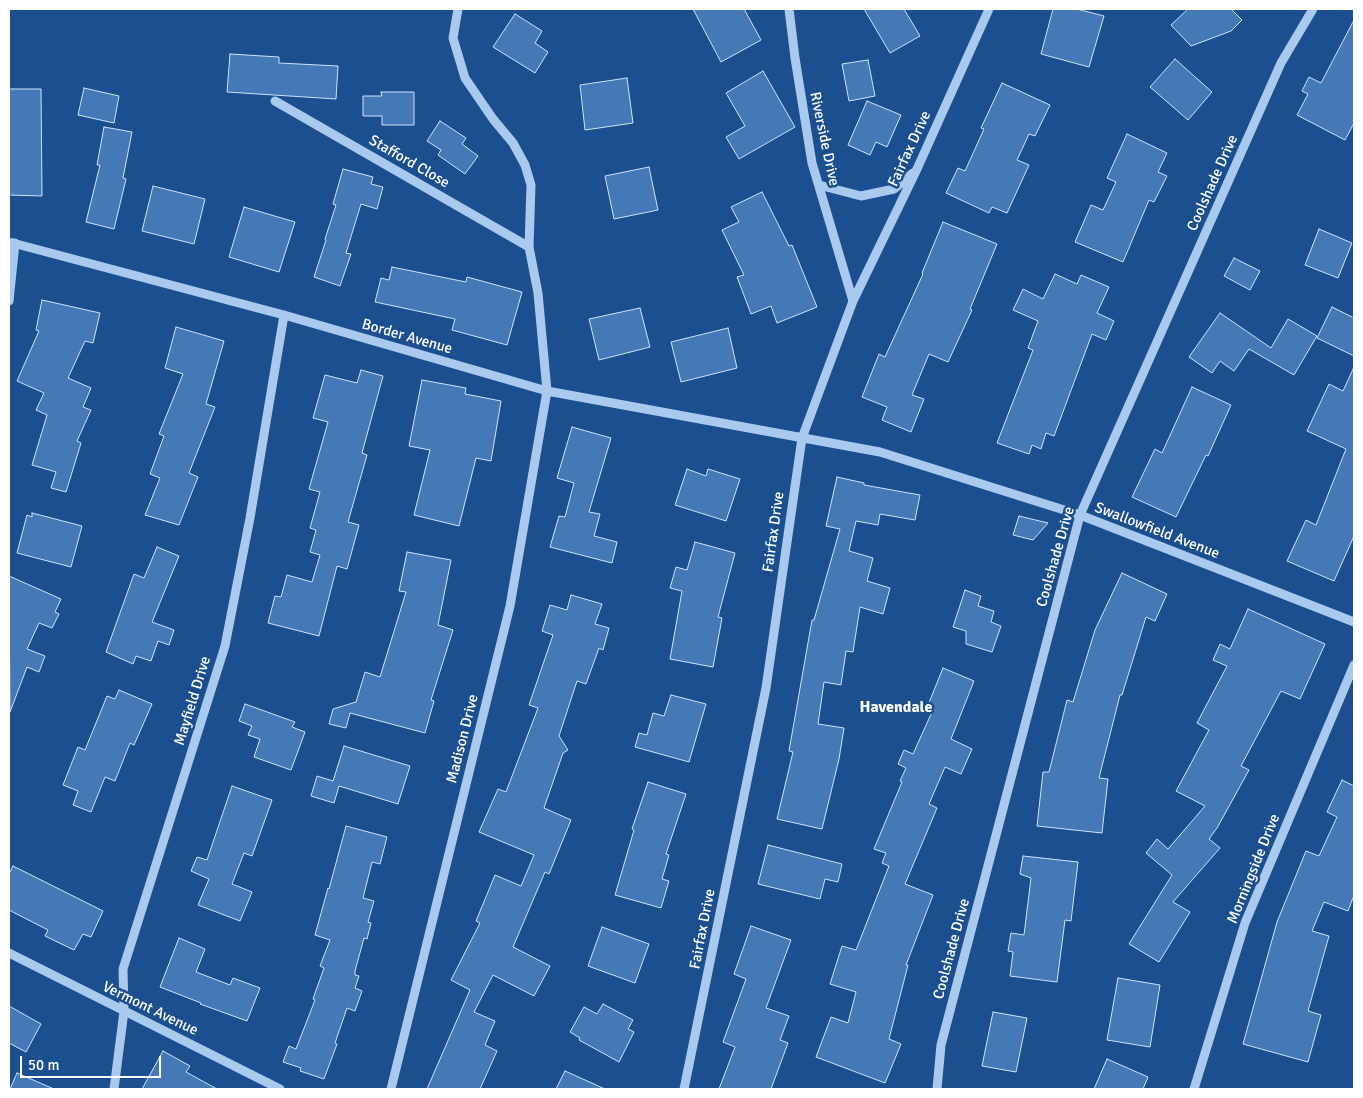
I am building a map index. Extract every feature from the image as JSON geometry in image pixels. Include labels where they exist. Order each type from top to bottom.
[{"type":"street","name":"Madison Drive","points":[[391,1089],[510,606],[547,391],[538,293],[529,247],[531,185],[525,166],[513,143],[465,78],[453,38],[458,9]]},
{"type":"street","name":"Riverside Drive","points":[[790,9],[795,58],[812,163],[854,301]]},
{"type":"street","name":"Fairfax Drive","points":[[684,1089],[766,688],[802,438],[854,301],[989,9]]},
{"type":"street","name":"Coolshade Drive","points":[[937,1089],[941,1045],[1080,515],[1281,63],[1313,9]]},
{"type":"street","name":"Stafford Close","points":[[275,101],[529,247]]},
{"type":"street","points":[[819,185],[861,196],[894,189],[916,169]]},
{"type":"street","points":[[9,302],[12,243]]},
{"type":"street","name":"Border Avenue","points":[[12,243],[284,315],[547,391],[802,438]]},
{"type":"street","name":"Mayfield Drive","points":[[114,1089],[124,1011],[124,969],[225,646],[250,518],[284,315]]},
{"type":"street","name":"Swallowfield Avenue","points":[[802,438],[880,452],[1080,515],[1354,622]]},
{"type":"street","name":"Morningside Drive","points":[[1194,1089],[1245,923],[1354,665]]},
{"type":"street","name":"Vermont Avenue","points":[[9,953],[280,1089]]},
{"type":"building","points":[[693,9],[744,9],[761,40],[721,62]]},
{"type":"building","points":[[864,9],[904,9],[920,36],[890,53]]},
{"type":"building","points":[[1053,9],[1077,9],[1104,16],[1089,67],[1041,54]]},
{"type":"building","points":[[1188,9],[1231,9],[1242,20],[1231,31],[1191,46],[1171,25]]},
{"type":"building","points":[[515,14],[542,31],[535,43],[548,52],[535,73],[493,47]]},
{"type":"building","points":[[1354,20],[1354,123],[1345,140],[1297,115],[1308,94],[1302,91],[1309,77],[1321,83]]},
{"type":"building","points":[[230,54],[279,57],[279,63],[338,66],[336,99],[227,92]]},
{"type":"building","points":[[1175,59],[1212,92],[1188,120],[1150,87]]},
{"type":"building","points":[[868,60],[875,96],[849,101],[842,64]]},
{"type":"building","points":[[763,71],[795,127],[739,159],[726,137],[745,126],[726,93]]},
{"type":"building","points":[[627,78],[633,123],[585,130],[580,85]]},
{"type":"building","points":[[1002,83],[1050,105],[1035,136],[1029,134],[1017,160],[1029,165],[1007,213],[992,207],[989,213],[946,193],[958,168],[965,171],[984,129],[981,128]]},
{"type":"building","points":[[84,88],[119,96],[114,123],[78,115]]},
{"type":"building","points":[[9,89],[41,89],[42,196],[9,195]]},
{"type":"building","points":[[381,92],[414,92],[414,125],[382,125],[382,116],[363,116],[363,96],[382,96]]},
{"type":"building","points":[[867,101],[901,115],[887,147],[876,142],[870,155],[848,145]]},
{"type":"building","points":[[440,121],[466,138],[462,144],[478,156],[465,174],[438,155],[441,150],[427,141]]},
{"type":"building","points":[[104,127],[132,132],[123,178],[126,179],[114,229],[86,222],[100,165],[97,165]]},
{"type":"building","points":[[1127,134],[1167,153],[1158,172],[1167,176],[1154,202],[1149,200],[1123,262],[1075,242],[1091,205],[1103,210],[1116,182],[1107,178]]},
{"type":"building","points":[[649,167],[658,210],[614,219],[605,176]]},
{"type":"building","points":[[343,169],[373,177],[371,184],[383,187],[377,209],[361,204],[346,253],[351,254],[340,286],[314,277],[336,205],[333,204]]},
{"type":"building","points":[[153,186],[205,199],[194,244],[142,231]]},
{"type":"building","points":[[762,192],[789,246],[792,245],[817,307],[777,323],[771,306],[751,314],[737,277],[744,275],[722,230],[739,222],[731,207]]},
{"type":"building","points":[[244,207],[295,222],[279,272],[229,257]]},
{"type":"building","points":[[943,222],[997,244],[970,309],[972,310],[948,362],[929,354],[912,395],[924,399],[911,432],[882,420],[887,407],[862,397],[879,354],[885,357],[923,274]]},
{"type":"building","points":[[1319,229],[1352,243],[1338,278],[1305,265]]},
{"type":"building","points":[[1234,258],[1260,271],[1250,290],[1224,276]]},
{"type":"building","points":[[392,267],[466,282],[467,277],[522,292],[507,345],[452,330],[455,319],[375,302],[381,278],[389,280]]},
{"type":"building","points":[[1055,274],[1077,284],[1081,275],[1109,287],[1097,313],[1114,321],[1106,340],[1092,334],[1054,436],[1046,433],[1041,449],[1032,445],[1029,454],[997,443],[1033,350],[1028,348],[1038,321],[1013,310],[1023,289],[1043,299]]},
{"type":"building","points":[[42,300],[100,313],[93,343],[85,341],[68,378],[91,388],[83,407],[91,410],[77,441],[81,443],[66,492],[51,488],[56,472],[32,465],[47,415],[36,410],[44,393],[17,381],[39,331],[36,330]]},
{"type":"building","points":[[1332,307],[1354,318],[1354,356],[1317,338]]},
{"type":"building","points":[[640,308],[650,347],[599,360],[589,319]]},
{"type":"building","points":[[1220,313],[1271,348],[1288,319],[1317,336],[1294,375],[1249,349],[1234,371],[1220,361],[1212,373],[1189,357]]},
{"type":"building","points":[[176,327],[224,341],[206,404],[215,407],[189,473],[198,477],[179,525],[145,515],[160,478],[150,474],[164,436],[159,434],[183,374],[165,368]]},
{"type":"building","points":[[728,328],[737,368],[681,382],[671,342]]},
{"type":"building","points":[[1354,367],[1354,536],[1334,581],[1287,561],[1306,520],[1316,525],[1346,449],[1307,431],[1329,384],[1343,391]]},
{"type":"building","points":[[361,370],[383,376],[362,453],[367,455],[348,522],[359,525],[347,569],[337,566],[319,636],[268,623],[275,596],[281,597],[287,575],[312,582],[320,555],[310,552],[316,530],[310,528],[320,492],[309,489],[328,422],[313,418],[325,375],[357,383]]},
{"type":"building","points":[[422,380],[466,388],[465,394],[501,401],[491,461],[476,458],[459,526],[414,515],[430,450],[409,446]]},
{"type":"building","points":[[1192,387],[1231,405],[1208,456],[1206,455],[1176,517],[1132,497],[1155,449],[1162,453]]},
{"type":"building","points":[[572,427],[611,438],[589,512],[600,514],[594,536],[617,542],[612,563],[550,547],[559,516],[565,517],[574,483],[557,478]]},
{"type":"building","points":[[687,469],[706,476],[708,469],[740,479],[726,521],[675,505]]},
{"type":"building","points":[[837,477],[864,483],[864,485],[920,495],[915,520],[880,514],[878,525],[856,521],[849,551],[873,558],[867,581],[890,588],[883,614],[860,607],[853,652],[846,651],[841,685],[824,682],[818,724],[844,728],[839,759],[822,829],[777,819],[793,752],[789,751],[812,620],[814,620],[840,529],[826,526]]},
{"type":"building","points":[[32,513],[82,526],[71,567],[17,553],[27,515],[32,517]]},
{"type":"building","points":[[1019,516],[1048,523],[1033,540],[1013,535]]},
{"type":"building","points":[[695,542],[735,553],[718,617],[722,618],[713,667],[670,659],[682,591],[670,588],[676,567],[687,570]]},
{"type":"building","points":[[157,547],[179,556],[152,622],[174,630],[169,645],[158,641],[151,661],[136,656],[133,664],[106,652],[134,574],[144,578]]},
{"type":"building","points":[[407,552],[451,560],[438,625],[453,630],[431,700],[434,701],[425,733],[350,713],[346,728],[329,724],[333,709],[356,702],[365,672],[380,677],[406,592],[399,591]]},
{"type":"building","points":[[1122,573],[1167,594],[1155,621],[1146,617],[1122,695],[1120,695],[1099,778],[1108,779],[1102,833],[1037,826],[1043,772],[1049,772],[1067,700],[1073,702],[1095,630]]},
{"type":"building","points":[[9,576],[61,599],[55,612],[59,614],[52,628],[39,623],[27,649],[45,656],[39,672],[27,667],[10,712]]},
{"type":"building","points":[[965,590],[981,596],[978,606],[994,611],[991,622],[1001,626],[992,652],[966,644],[966,631],[953,627]]},
{"type":"building","points":[[571,595],[602,604],[595,624],[609,628],[603,650],[599,648],[586,684],[577,681],[559,736],[568,750],[563,753],[544,808],[571,820],[549,874],[545,872],[513,947],[550,966],[534,996],[493,975],[474,1012],[495,1021],[485,1045],[497,1051],[480,1089],[427,1089],[470,990],[451,980],[480,923],[476,921],[495,875],[521,886],[534,855],[479,832],[498,789],[506,792],[538,708],[529,705],[553,635],[542,631],[550,605],[567,610]]},
{"type":"building","points":[[1248,609],[1325,644],[1300,699],[1281,691],[1241,766],[1249,770],[1209,839],[1220,848],[1173,902],[1190,912],[1159,962],[1129,944],[1172,875],[1146,853],[1157,839],[1168,849],[1205,806],[1176,791],[1209,730],[1197,723],[1227,666],[1213,660],[1220,644],[1230,649]]},
{"type":"building","points":[[943,668],[974,681],[951,739],[972,749],[961,774],[945,767],[929,804],[937,808],[905,884],[933,895],[906,965],[908,965],[889,1039],[901,1044],[885,1083],[816,1057],[831,1017],[848,1023],[856,992],[830,984],[842,946],[856,950],[889,866],[882,863],[886,853],[874,849],[906,768],[898,764],[904,750],[913,754],[932,712],[926,710]]},
{"type":"building","points":[[119,690],[152,704],[134,745],[130,743],[115,781],[105,777],[91,812],[73,805],[78,791],[63,785],[78,747],[85,750],[107,696],[115,699]]},
{"type":"building","points":[[671,695],[706,704],[689,762],[635,747],[639,733],[647,735],[653,713],[664,716]]},
{"type":"building","points":[[245,704],[295,722],[292,727],[305,732],[291,770],[254,757],[260,739],[248,735],[252,726],[239,721]]},
{"type":"building","points":[[344,746],[410,766],[398,804],[339,786],[334,803],[311,796],[317,776],[333,781]]},
{"type":"building","points":[[1342,780],[1354,786],[1354,895],[1348,911],[1324,902],[1312,931],[1329,936],[1308,1011],[1321,1015],[1308,1062],[1243,1044],[1277,922],[1306,851],[1319,856],[1337,817],[1327,812]]},
{"type":"building","points":[[648,782],[686,794],[666,854],[669,855],[662,879],[669,881],[661,908],[615,895],[634,830],[632,829]]},
{"type":"building","points":[[232,786],[272,800],[252,856],[244,853],[232,884],[252,892],[240,921],[198,905],[209,879],[191,871],[197,857],[207,860]]},
{"type":"building","points":[[346,826],[387,837],[380,864],[372,862],[363,898],[374,901],[368,922],[371,923],[367,939],[364,938],[355,971],[355,975],[359,976],[355,988],[362,991],[355,1011],[347,1008],[335,1043],[337,1044],[324,1079],[300,1071],[301,1068],[283,1062],[289,1046],[296,1049],[315,1000],[313,999],[324,968],[320,966],[330,940],[315,935]]},
{"type":"building","points":[[768,845],[842,864],[838,882],[825,879],[820,899],[758,884]]},
{"type":"building","points":[[1023,856],[1078,862],[1071,921],[1065,920],[1057,982],[1010,976],[1013,952],[1008,951],[1011,933],[1024,935],[1031,878],[1020,874]]},
{"type":"building","points":[[13,866],[103,911],[91,937],[83,934],[74,950],[45,936],[48,930],[9,910],[9,874]]},
{"type":"building","points":[[751,926],[791,940],[766,1008],[789,1016],[780,1040],[788,1043],[771,1089],[719,1089],[735,1047],[723,1042],[746,979],[734,974]]},
{"type":"building","points":[[602,927],[649,944],[635,983],[588,966]]},
{"type":"building","points":[[179,938],[205,949],[196,972],[230,985],[233,978],[260,988],[247,1021],[160,987]]},
{"type":"building","points":[[1118,978],[1160,985],[1150,1047],[1107,1040]]},
{"type":"building","points":[[603,1004],[633,1020],[628,1029],[634,1032],[619,1062],[579,1040],[580,1038],[570,1032],[584,1007],[597,1014]]},
{"type":"building","points":[[9,1006],[41,1024],[26,1052],[9,1043]]},
{"type":"building","points":[[993,1012],[1027,1018],[1016,1072],[982,1066]]},
{"type":"building","points":[[163,1051],[190,1066],[186,1072],[217,1089],[142,1089]]},
{"type":"building","points":[[1107,1059],[1148,1077],[1143,1089],[1094,1089]]},
{"type":"building","points":[[565,1071],[605,1089],[556,1089]]},
{"type":"building","points":[[17,1073],[54,1089],[10,1089]]},
{"type":"district","name":"Havendale","points":[[896,708]]}]
